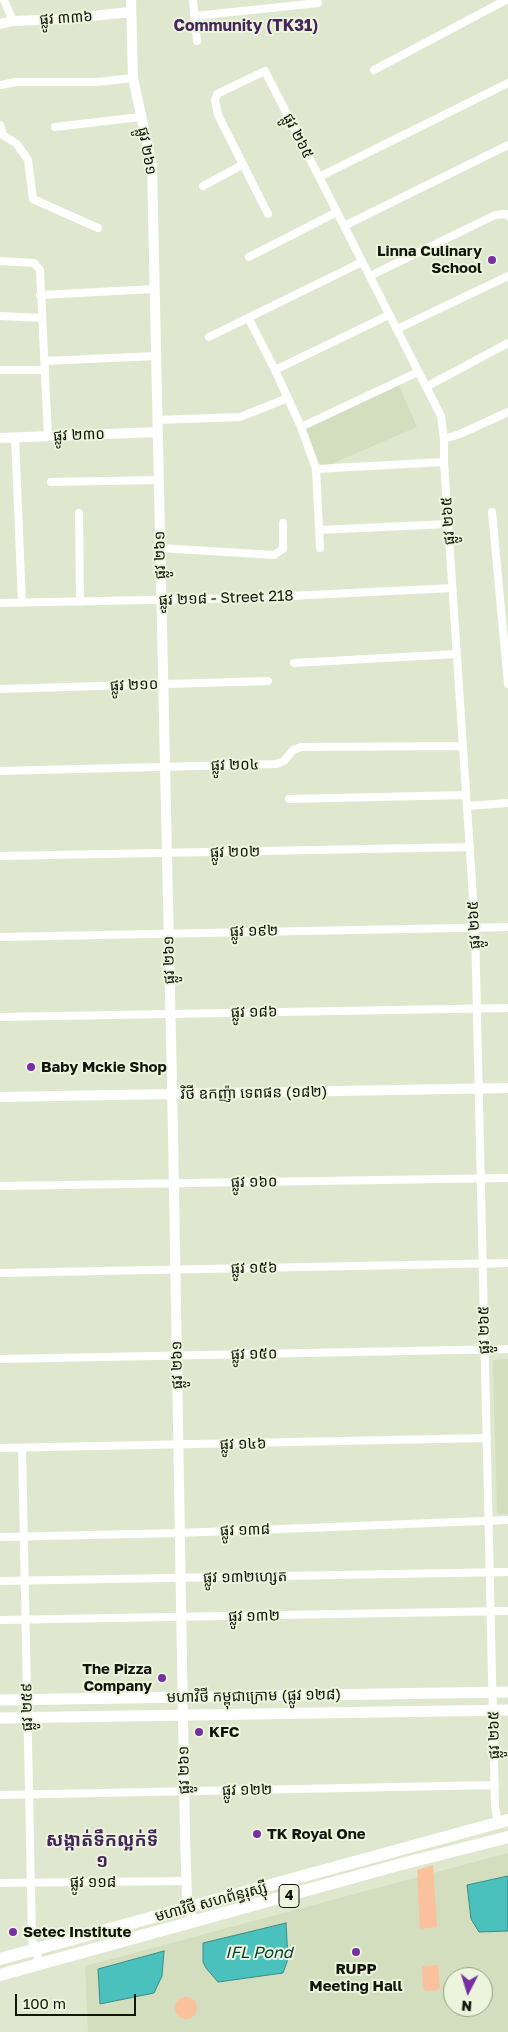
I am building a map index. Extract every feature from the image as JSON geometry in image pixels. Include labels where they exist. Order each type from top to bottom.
[{"type":"highway","name":"មហាវិថី សហព័ន្ធរុស្ស៊ី","points":[[0,1959],[503,1821]]},
{"type":"highway","name":"មហាវិថី សហព័ន្ធរុស្ស៊ី","points":[[0,1975],[409,1862],[508,1837]]},
{"type":"main road","name":"មហាវិថី កម្ពុជាក្រោម (ផ្លូវ ១២៨)","points":[[0,1700],[508,1692]]},
{"type":"main road","name":"មហាវិថី កម្ពុជាក្រោម (ផ្លូវ ១២៨)","points":[[0,1718],[508,1710]]},
{"type":"street","points":[[4,0],[14,21]]},
{"type":"street","name":"ផ្លូវ ២៦១","points":[[131,0],[133,78],[152,166],[174,1183],[186,1881],[189,1908],[193,1922]]},
{"type":"street","points":[[194,0],[197,41]]},
{"type":"street","points":[[258,0],[259,9]]},
{"type":"street","points":[[374,70],[506,0]]},
{"type":"street","points":[[195,16],[318,3]]},
{"type":"street","name":"ផ្លូវ ៣៣៦","points":[[0,24],[14,21],[62,19],[132,12]]},
{"type":"street","name":"ផ្លូវ ២៦៥","points":[[242,165],[218,115],[215,100],[217,94],[265,71],[441,416],[475,927],[495,1807],[503,1821]]},
{"type":"street","points":[[0,85],[16,82],[89,82],[133,78]]},
{"type":"street","points":[[319,177],[508,83]]},
{"type":"street","points":[[55,127],[140,116]]},
{"type":"street","points":[[0,125],[2,135],[17,144],[28,160],[33,199],[36,202],[98,228]]},
{"type":"street","points":[[344,226],[508,145]]},
{"type":"street","points":[[202,186],[242,165],[268,214]]},
{"type":"street","points":[[249,257],[337,212]]},
{"type":"street","points":[[370,276],[495,215],[507,214],[508,216]]},
{"type":"street","points":[[0,261],[34,263],[38,266],[48,436]]},
{"type":"street","points":[[209,337],[362,262]]},
{"type":"street","points":[[397,329],[508,276]]},
{"type":"street","points":[[40,295],[154,289]]},
{"type":"street","points":[[275,370],[390,315]]},
{"type":"street","points":[[0,316],[42,318]]},
{"type":"street","points":[[248,319],[288,398],[316,469],[320,548]]},
{"type":"street","points":[[426,387],[508,343]]},
{"type":"street","points":[[45,361],[156,356]]},
{"type":"street","points":[[0,370],[45,370]]},
{"type":"street","points":[[301,427],[418,372]]},
{"type":"street","points":[[157,420],[240,417],[288,398]]},
{"type":"street","points":[[444,439],[460,434],[508,412]]},
{"type":"street","name":"ផ្លូវ ២៣០","points":[[0,438],[158,432]]},
{"type":"street","points":[[15,437],[22,603]]},
{"type":"street","points":[[316,469],[444,462]]},
{"type":"street","points":[[51,482],[159,480]]},
{"type":"street","points":[[492,512],[508,684]]},
{"type":"street","points":[[79,513],[80,602]]},
{"type":"street","points":[[160,548],[274,555],[283,549],[283,522]]},
{"type":"street","points":[[319,530],[448,524]]},
{"type":"street","name":"ផ្លូវ ២១៨ - Street 218","points":[[0,603],[249,598],[452,588]]},
{"type":"street","points":[[294,663],[457,654]]},
{"type":"street","name":"ផ្លូវ ២១០","points":[[0,689],[268,681]]},
{"type":"street","name":"ផ្លូវ ២០៤","points":[[0,771],[280,764],[293,750],[301,747],[463,746]]},
{"type":"street","points":[[289,799],[466,795]]},
{"type":"street","points":[[467,806],[508,803]]},
{"type":"street","name":"ផ្លូវ ២០២","points":[[0,856],[470,847]]},
{"type":"street","name":"ផ្លូវ ១៩២","points":[[0,937],[169,932],[508,927]]},
{"type":"street","name":"ផ្លូវ ១៨៦","points":[[0,1017],[508,1008]]},
{"type":"street","name":"វិថី ឧកញ៉ា ទេពផន (១៨២)","points":[[0,1097],[508,1088]]},
{"type":"street","name":"ផ្លូវ ១៦០","points":[[0,1186],[508,1178]]},
{"type":"street","name":"ផ្លូវ ១៥៦","points":[[0,1273],[508,1264]]},
{"type":"street","name":"ផ្លូវ ១៥០","points":[[0,1359],[508,1349]]},
{"type":"street","name":"ផ្លូវ ១៤៦","points":[[0,1448],[487,1438]]},
{"type":"street","name":"ផ្លូវ ២៥៩","points":[[22,1448],[32,1940],[40,1964]]},
{"type":"street","name":"ផ្លូវ ១៣៨","points":[[0,1537],[179,1533],[508,1520]]},
{"type":"street","name":"ផ្លូវ ១៣២ហ្សេត","points":[[0,1581],[508,1572]]},
{"type":"street","name":"ផ្លូវ ១៣២","points":[[0,1620],[508,1611]]},
{"type":"street","name":"ផ្លូវ ១២២","points":[[0,1795],[495,1785]]},
{"type":"street","name":"ផ្លូវ ១១៨","points":[[0,1883],[186,1881]]},
{"type":"shaded area","points":[[398,383],[417,427],[322,468],[304,428]]},
{"type":"shaded area","points":[[508,1359],[508,1514],[497,1514],[493,1360]]},
{"type":"shaded area","points":[[508,1853],[508,2032],[88,2032],[85,1966]]},
{"type":"shaded area","points":[[433,1865],[437,1927],[420,1929],[417,1870]]},
{"type":"shaded area","points":[[438,1965],[440,1987],[438,1990],[426,1991],[423,1988],[422,1966]]},
{"type":"shaded area","points":[[186,1997],[194,2000],[197,2008],[194,2016],[186,2019],[178,2016],[175,2008],[178,2000]]},
{"type":"water","points":[[508,1876],[508,1931],[479,1932],[471,1919],[467,1885]]},
{"type":"water","name":"IFL Pond","points":[[286,1923],[288,1959],[283,1973],[218,1982],[206,1968],[203,1962],[203,1943]]},
{"type":"water","points":[[164,1951],[162,1976],[154,1993],[100,2004],[98,1969]]},
{"type":"place","name":"Linna Culinary School","points":[[492,260]]},
{"type":"place","name":"Baby Mckie Shop","points":[[31,1067]]},
{"type":"place","name":"The Pizza Company","points":[[162,1678]]},
{"type":"place","name":"KFC","points":[[199,1732]]},
{"type":"place","name":"TK Royal One","points":[[257,1834]]},
{"type":"place","name":"Setec Institute","points":[[13,1932]]},
{"type":"place","name":"RUPP Meeting Hall","points":[[356,1952]]},
{"type":"district","name":"Community (TK31)","points":[[246,26]]},
{"type":"district","name":"សង្កាត់ទឹកល្អក់ទី ១","points":[[102,1850]]}]
